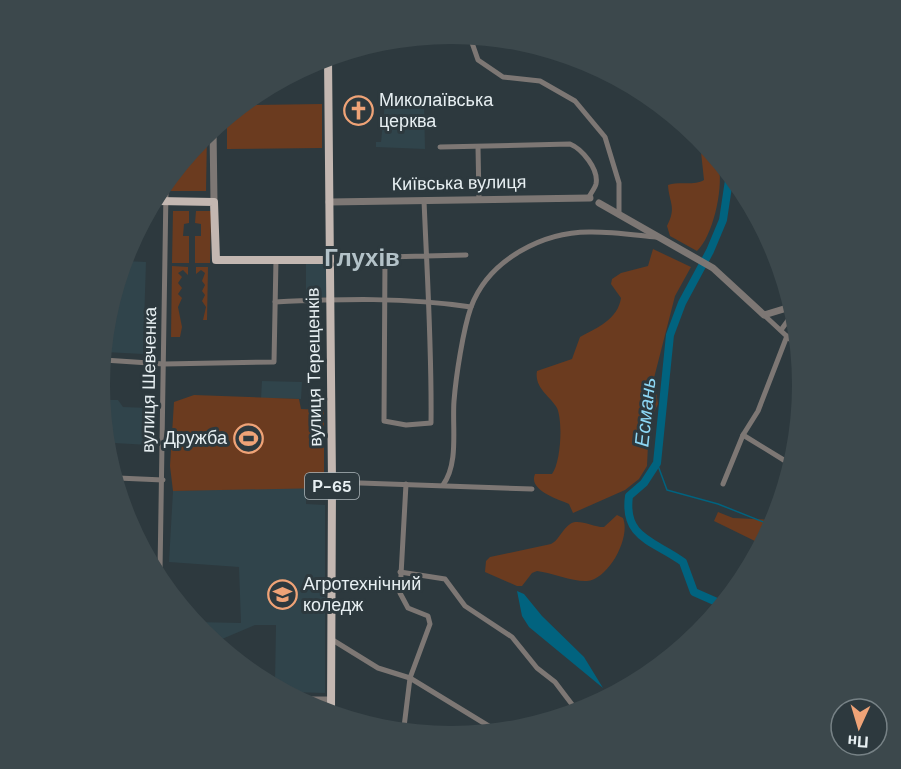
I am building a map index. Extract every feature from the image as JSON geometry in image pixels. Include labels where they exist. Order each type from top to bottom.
[{"type":"main road","name":"вулиця Терещенків","points":[[327,67],[332,482],[331,704]]},
{"type":"main road","points":[[163,201],[214,202],[216,260],[330,260]]},
{"type":"street","points":[[472,44],[478,60],[503,77],[540,81],[575,101],[605,138],[619,183],[619,216]]},
{"type":"street","points":[[213,139],[214,202]]},
{"type":"street","points":[[440,147],[562,144],[576,146],[593,166],[596,177],[596,185],[589,197]]},
{"type":"street","points":[[478,147],[479,200]]},
{"type":"street","name":"Київська вулиця","points":[[329,202],[589,197]]},
{"type":"street","points":[[424,200],[426,255],[428,300],[431,423],[406,425],[384,421],[385,256],[426,255],[466,255]]},
{"type":"street","name":"вулиця Шевченка","points":[[157,558],[163,480],[162,203]]},
{"type":"street","points":[[599,203],[713,268],[787,336],[758,411],[743,435],[723,484]]},
{"type":"street","points":[[443,485],[452,473],[454,401],[471,306],[485,284],[500,268],[537,241],[592,232],[661,237]]},
{"type":"street","points":[[110,360],[164,364],[274,362],[276,259]]},
{"type":"street","points":[[275,302],[384,299],[428,300],[471,306]]},
{"type":"street","points":[[764,315],[783,309]]},
{"type":"street","points":[[781,330],[786,323]]},
{"type":"street","points":[[743,435],[783,460]]},
{"type":"street","points":[[123,478],[163,480]]},
{"type":"street","points":[[332,482],[532,489]]},
{"type":"street","points":[[405,723],[410,678],[430,624],[429,616],[408,608],[402,601],[400,572],[406,484]]},
{"type":"street","points":[[400,572],[445,579],[465,606],[512,638],[537,668],[555,682],[571,703]]},
{"type":"street","points":[[331,639],[378,668],[410,678],[485,724]]},
{"type":"street","points":[[320,700],[331,700]]},
{"type":"shaded area","points":[[385,103],[424,103],[425,149],[376,147],[376,142],[381,142]]},
{"type":"shaded area","points":[[322,104],[322,148],[227,149],[227,127],[256,105]]},
{"type":"shaded area","points":[[207,146],[206,191],[170,191]]},
{"type":"shaded area","points":[[701,153],[720,176],[720,188],[708,235],[697,251],[670,236],[667,226],[672,209],[668,185],[696,183],[704,180]]},
{"type":"shaded area","points":[[173,211],[189,211],[189,223],[184,224],[183,236],[189,236],[189,263],[172,263]]},
{"type":"shaded area","points":[[196,211],[211,211],[210,263],[195,263],[195,236],[201,236],[201,224],[195,223]]},
{"type":"shaded area","points":[[653,249],[691,267],[675,296],[654,378],[658,404],[649,423],[647,466],[639,479],[625,490],[573,513],[569,504],[545,493],[534,480],[535,474],[552,474],[559,451],[560,431],[557,408],[540,387],[537,371],[572,359],[580,337],[606,322],[616,312],[621,298],[611,284],[612,279],[621,273],[648,266]]},
{"type":"shaded area","points":[[133,261],[146,262],[143,354],[111,352],[121,296]]},
{"type":"shaded area","points":[[327,263],[326,297],[306,298],[306,264]]},
{"type":"shaded area","points":[[172,266],[188,267],[188,275],[183,270],[178,273],[182,277],[178,283],[182,288],[178,294],[182,298],[178,307],[182,327],[180,337],[171,337]]},
{"type":"shaded area","points":[[196,267],[208,267],[207,320],[203,320],[206,307],[202,301],[205,295],[202,291],[205,285],[202,281],[205,273],[201,270],[196,274]]},
{"type":"shaded area","points":[[262,381],[302,382],[301,399],[261,398]]},
{"type":"shaded area","name":"Дружба","points":[[194,395],[299,399],[301,409],[324,410],[324,473],[321,473],[321,485],[324,488],[173,491],[170,466],[174,402]]},
{"type":"shaded area","points":[[110,400],[118,400],[123,407],[149,408],[149,445],[115,443]]},
{"type":"shaded area","name":"Агротехнічний коледж","points":[[306,488],[306,504],[325,505],[325,693],[305,692],[275,677],[276,625],[255,625],[223,639],[206,622],[241,623],[239,567],[169,562],[173,491]]},
{"type":"shaded area","points":[[718,512],[733,518],[764,520],[753,540],[714,521]]},
{"type":"shaded area","points":[[617,515],[623,518],[625,526],[621,546],[610,565],[595,578],[582,581],[537,571],[532,573],[522,586],[517,586],[485,572],[486,561],[490,557],[551,544],[571,523],[582,522],[604,527]]},
{"type":"water","points":[[517,591],[524,594],[542,616],[584,657],[603,688],[529,627],[522,616]]},
{"type":"waterway","name":"Есмань","points":[[714,601],[694,592],[683,562],[643,537],[631,522],[628,510],[629,496],[644,483],[657,463],[670,335],[682,303],[710,251],[723,220],[728,187]]},
{"type":"waterway","points":[[657,463],[667,490],[718,504],[763,522]]},
{"type":"place","name":"Миколаївська церква","points":[[358,110]]},
{"type":"place","name":"Дружба","points":[[248,438]]},
{"type":"place","name":"Агротехнічний коледж","points":[[282,594]]},
{"type":"district","name":"Глухів","points":[[362,258]]}]
